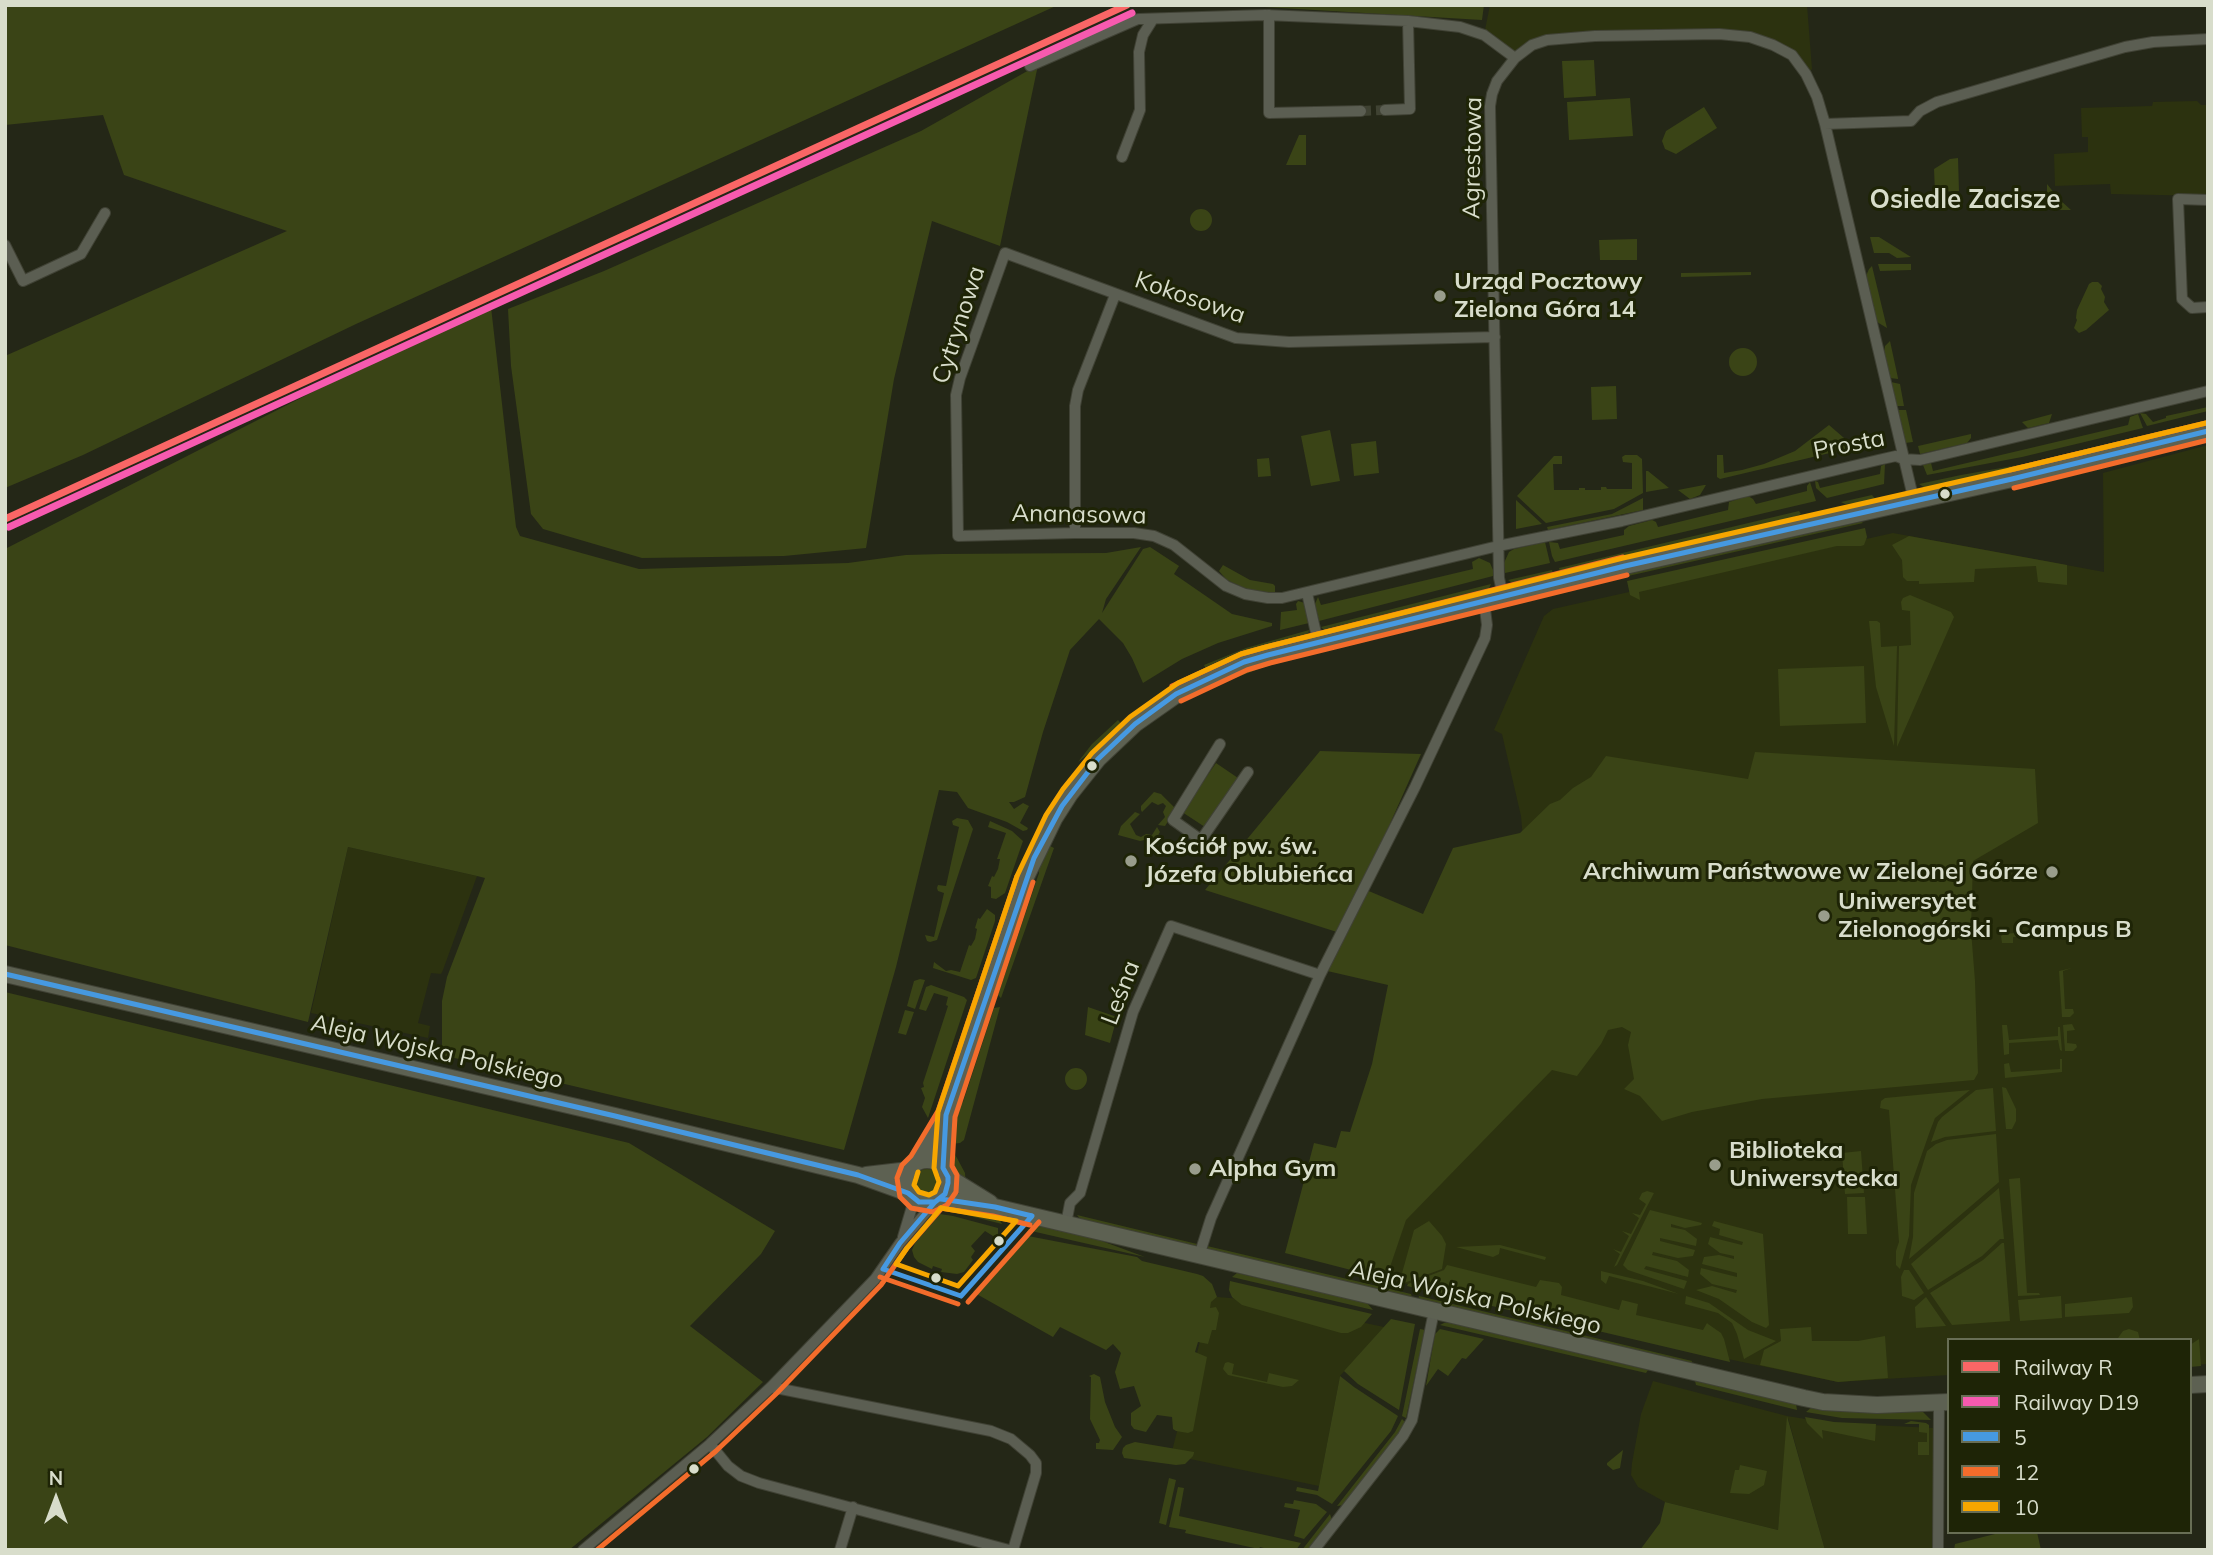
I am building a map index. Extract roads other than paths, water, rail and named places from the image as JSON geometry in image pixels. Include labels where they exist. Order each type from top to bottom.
[{"type":"main road","points":[[946,1115],[948,1189],[938,1201],[924,1204],[911,1196],[905,1181],[946,1115],[1034,858],[1062,806],[1086,773],[1135,724],[1182,691],[1244,662],[1318,642],[1638,563],[2208,431]]},
{"type":"main road","name":"Aleja Wojska Polskiego","points":[[5,974],[858,1175],[911,1196]]},
{"type":"main road","points":[[914,1166],[933,1162],[946,1173]]},
{"type":"main road","name":"Aleja Wojska Polskiego","points":[[858,1175],[914,1166]]},
{"type":"main road","name":"Aleja Wojska Polskiego","points":[[946,1173],[995,1206]]},
{"type":"main road","name":"Aleja Wojska Polskiego","points":[[938,1201],[995,1206],[1823,1402],[1877,1405],[1944,1402]]},
{"type":"street","points":[[1269,15],[1269,113],[1361,111]]},
{"type":"street","points":[[1030,66],[1138,19],[1269,15],[1408,21],[1460,27],[1484,35],[1515,58]]},
{"type":"street","points":[[1122,158],[1140,110],[1139,52],[1143,35],[1153,19]]},
{"type":"street","points":[[1385,110],[1410,109],[1408,21]]},
{"type":"street","name":"Agrestowa","points":[[1503,596],[1499,578],[1498,546],[1490,106],[1497,81],[1515,58],[1532,45],[1547,40],[1719,33],[1750,37],[1791,55],[1806,74],[1817,97],[1825,124],[1914,501]]},
{"type":"street","points":[[1825,124],[1911,121],[1920,111],[1937,102],[2101,54],[2152,42],[2208,39]]},
{"type":"street","points":[[2208,200],[2178,199],[2182,299],[2192,308],[2208,307]]},
{"type":"street","points":[[5,245],[23,281],[80,254],[105,213]]},
{"type":"street","name":"Kokosowa","points":[[1005,254],[1213,331],[1249,340],[1289,342],[1495,337]]},
{"type":"street","name":"Cytrynowa","points":[[958,536],[956,395],[1005,254]]},
{"type":"street","points":[[1075,533],[1075,406],[1078,390],[1115,295]]},
{"type":"street","name":"Prosta","points":[[1498,546],[1622,521],[1896,456],[1920,460],[2208,391]]},
{"type":"street","name":"Ananasowa","points":[[958,536],[1075,533],[1134,533],[1154,536],[1174,545],[1226,586],[1245,594],[1278,598],[1498,546]]},
{"type":"street","points":[[1307,593],[1318,642]]},
{"type":"street","points":[[1199,1256],[1211,1218],[1320,975],[1415,787],[1485,638],[1487,625],[1484,601]]},
{"type":"street","points":[[1220,744],[1173,820],[1201,840],[1248,772]]},
{"type":"street","name":"Leśna","points":[[1066,1224],[1070,1203],[1080,1194],[1133,1012],[1171,926],[1320,975]]},
{"type":"street","points":[[900,1242],[911,1196]]},
{"type":"street","points":[[583,1550],[710,1444],[771,1387],[875,1279],[900,1242],[938,1201]]},
{"type":"street","points":[[1314,1550],[1404,1436],[1412,1420],[1434,1311]]},
{"type":"street","points":[[710,1444],[728,1466],[741,1476],[759,1483],[994,1548],[1011,1550],[1036,1472],[1036,1463],[1011,1438],[991,1431],[771,1387]]},
{"type":"street","points":[[1938,1550],[1944,1402]]},
{"type":"street","points":[[840,1550],[853,1507]]},
{"type":"tunnel","points":[[1361,111],[1385,110]]},
{"type":"rail line","name":"R","points":[[5,519],[1127,5]]},
{"type":"rail line","name":"D19","points":[[9,527],[1132,13]]},
{"type":"place","name":"Urząd Pocztowy Zielona Góra 14","points":[[1440,296]]},
{"type":"place","name":"Kościół pw. św. Józefa Oblubieńca","points":[[1131,861]]},
{"type":"place","name":"Archiwum Państwowe w Zielonej Górze","points":[[2052,872]]},
{"type":"place","name":"Uniwersytet Zielonogórski - Campus B","points":[[1824,916]]},
{"type":"place","name":"Biblioteka Uniwersytecka","points":[[1715,1165]]},
{"type":"place","name":"Alpha Gym","points":[[1195,1169]]},
{"type":"district","name":"Osiedle Zacisze","points":[[1965,200]]}]
